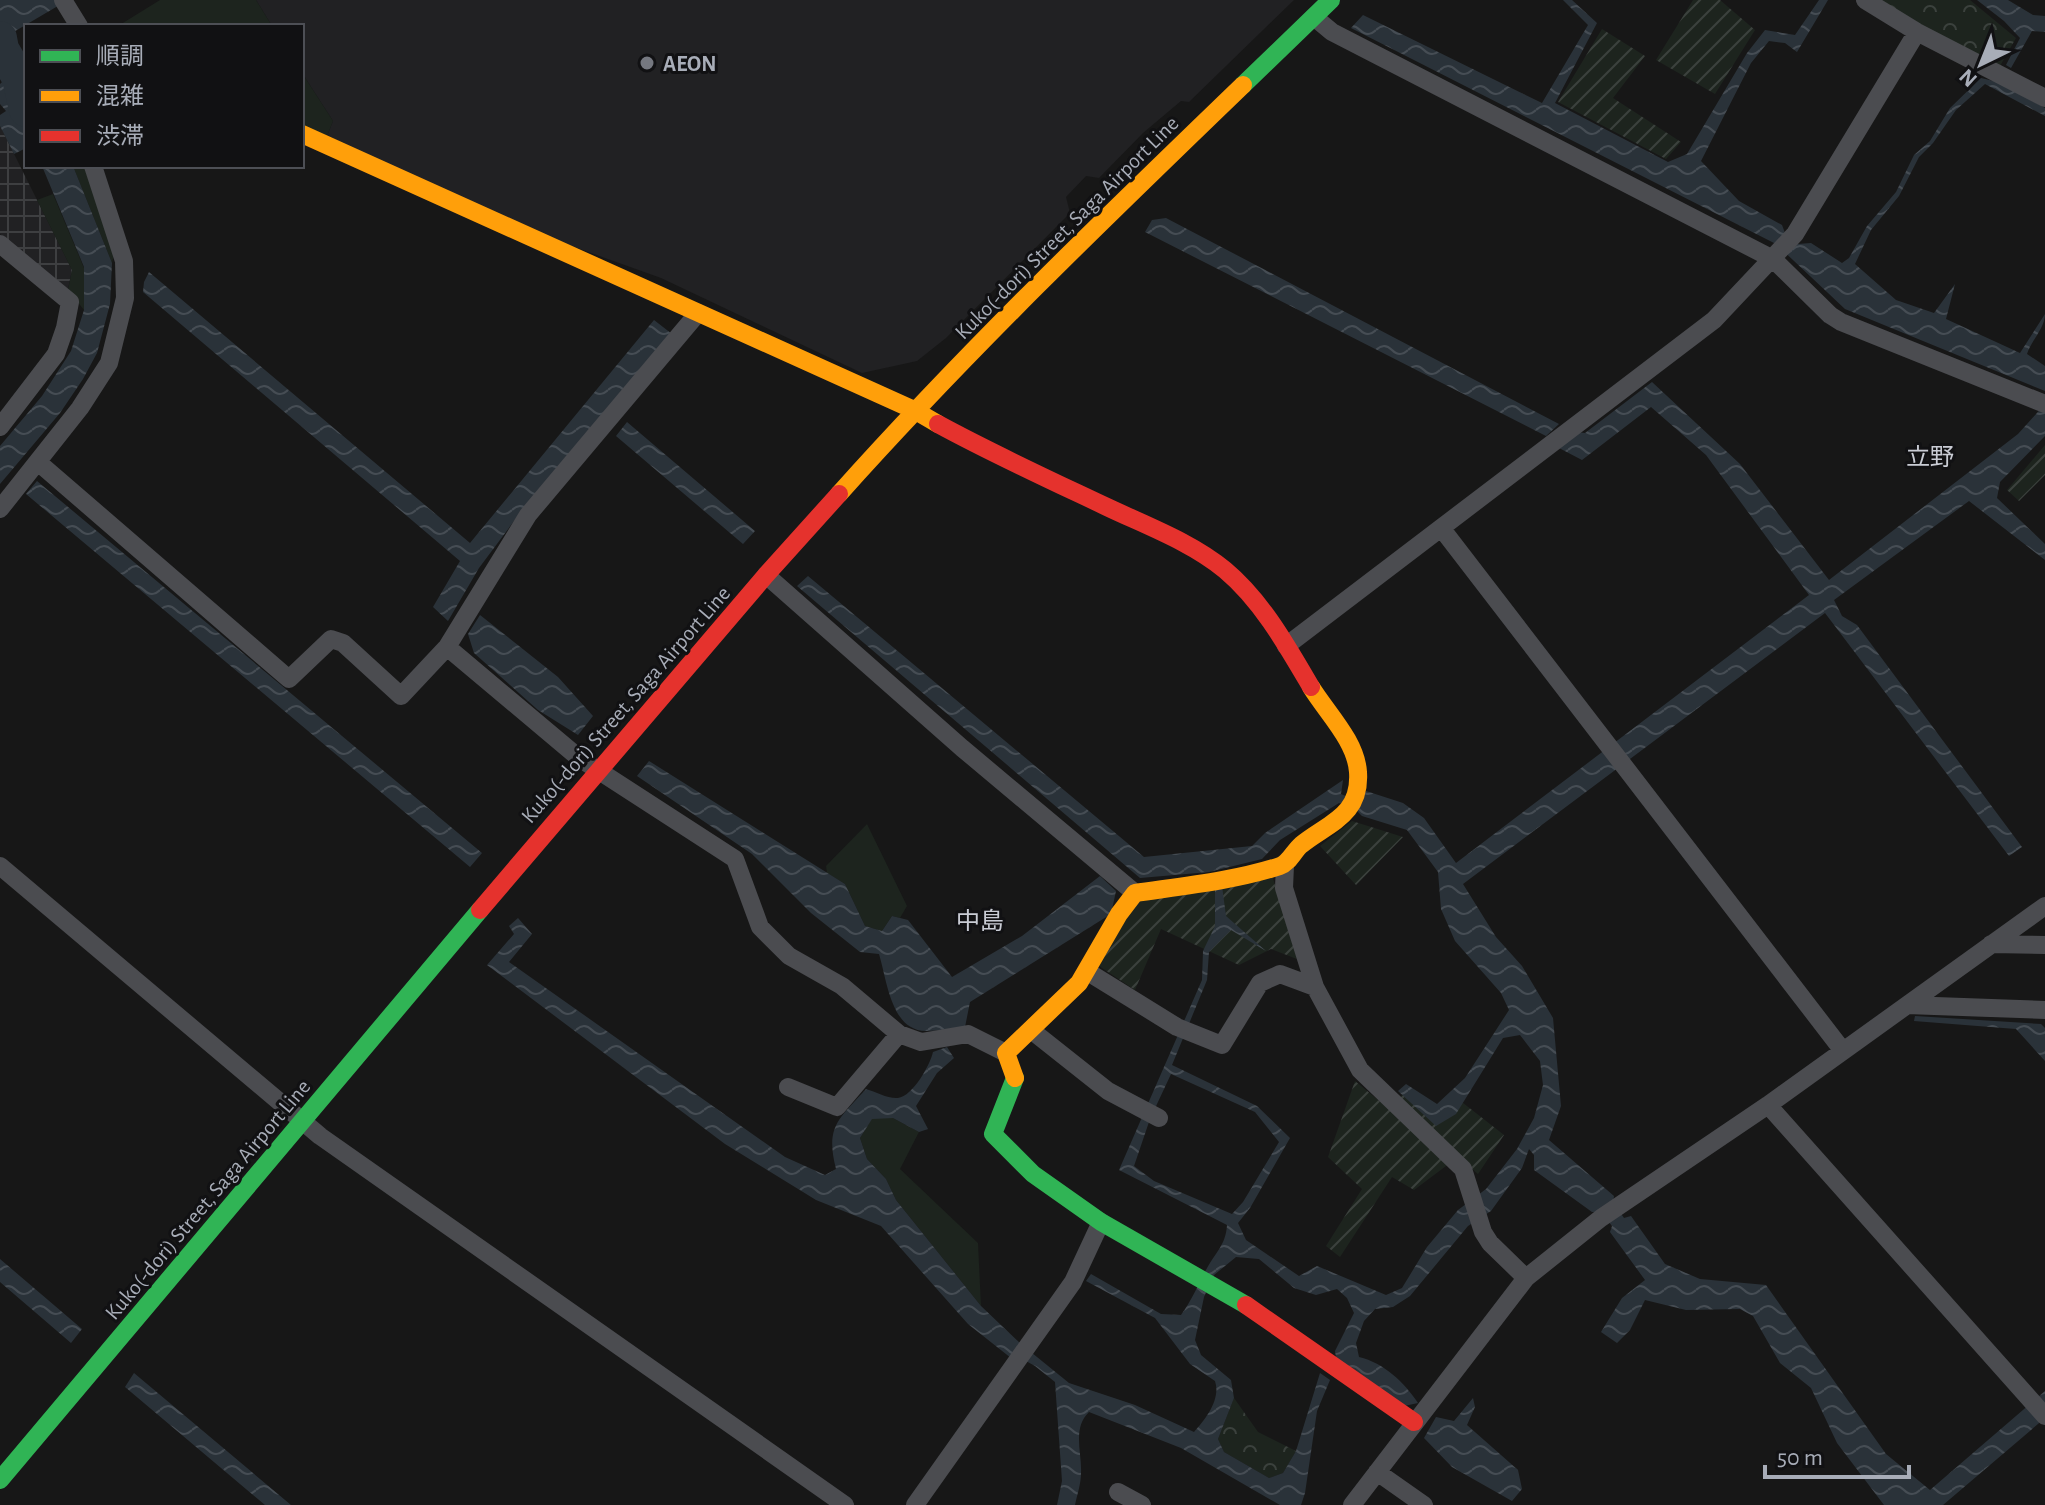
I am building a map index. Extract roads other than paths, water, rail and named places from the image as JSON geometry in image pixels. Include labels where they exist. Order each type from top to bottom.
[{"type":"street","name":"Kuko(-dori) Street, Saga Airport Line","points":[[0,1480],[599,769],[766,575],[914,410],[1123,200],[1331,0]]},
{"type":"street","points":[[1865,0],[1917,32],[2045,98]]},
{"type":"street","points":[[1314,17],[1332,32],[1773,259],[1841,322],[2044,404]]},
{"type":"street","points":[[1286,646],[1714,320],[1795,234],[1917,32]]},
{"type":"street","points":[[304,135],[914,410],[985,451],[1186,544],[1236,580],[1286,646],[1354,755],[1358,781],[1337,825],[1292,850],[1285,865],[1284,888],[1315,987],[1360,1070],[1463,1169],[1483,1232],[1526,1278]]},
{"type":"street","points":[[0,509],[39,463],[109,363],[125,298],[124,261],[94,168]]},
{"type":"street","points":[[0,244],[70,302],[56,354],[0,427]]},
{"type":"street","points":[[39,463],[289,679],[331,639],[343,643],[401,696],[447,647],[528,515],[698,313]]},
{"type":"street","points":[[1442,529],[1843,1051]]},
{"type":"street","points":[[766,575],[962,748],[1135,893]]},
{"type":"street","points":[[447,647],[579,758],[735,859],[760,927],[789,956],[842,986],[899,1034],[921,1042],[968,1034],[1006,1053],[1016,1075],[993,1134],[1033,1174],[1101,1222],[1252,1309],[1414,1422]]},
{"type":"street","points":[[1006,1053],[1088,972],[1119,914],[1135,893],[1221,880],[1285,865]]},
{"type":"street","points":[[0,866],[304,1122],[845,1505]]},
{"type":"street","points":[[1352,1505],[1526,1278],[1620,1204],[1768,1105],[2045,906]]},
{"type":"street","points":[[1991,944],[2045,945]]},
{"type":"street","points":[[1088,972],[1184,1030],[1222,1045],[1260,983],[1280,974],[1315,987]]},
{"type":"street","points":[[1907,1005],[2045,1010]]},
{"type":"street","points":[[1031,1030],[1108,1091],[1159,1118]]},
{"type":"street","points":[[788,1087],[837,1107],[899,1034]]},
{"type":"street","points":[[1768,1105],[2045,1416]]},
{"type":"street","points":[[915,1505],[1073,1282],[1101,1222]]},
{"type":"street","points":[[1377,1472],[1424,1505]]},
{"type":"street","points":[[1118,1492],[1142,1505]]},
{"type":"water","points":[[0,0],[68,0],[24,24],[0,40]]},
{"type":"water","points":[[1563,0],[1572,0],[1597,23],[1555,103],[1668,162],[1687,154],[1747,53],[1765,30],[1795,35],[1819,0],[1828,0],[1797,52],[1785,43],[1769,41],[1751,63],[1701,161],[1739,201],[1782,225],[1785,233],[1798,244],[1811,243],[1842,263],[1849,258],[1867,226],[1896,192],[1914,155],[1930,141],[1950,108],[1981,78],[1998,82],[2045,108],[2045,116],[1985,84],[1956,110],[1919,157],[1899,196],[1871,230],[1855,264],[1896,300],[1934,313],[1955,284],[1946,319],[2020,353],[2045,314],[2027,354],[2045,366],[2045,391],[1845,309],[1776,244],[1351,28],[1363,15],[1542,103],[1588,25]]},
{"type":"water","points":[[1977,0],[2008,0],[2033,15],[2045,16],[2045,32],[2032,31],[2011,68],[2006,65],[2020,38]]},
{"type":"water","points":[[15,41],[24,56],[24,149],[14,154],[0,126],[0,115],[6,111],[0,104],[0,84],[3,81],[0,76],[0,50]]},
{"type":"water","points":[[43,168],[74,168],[112,263],[110,304],[97,353],[83,379],[60,413],[0,484],[0,446],[42,396],[71,351],[84,310],[84,267]]},
{"type":"water","points":[[1166,218],[1559,424],[1546,436],[1145,232],[1152,220]]},
{"type":"water","points":[[149,272],[470,543],[654,320],[672,334],[523,509],[479,568],[448,621],[433,607],[460,561],[143,292]]},
{"type":"water","points":[[1652,382],[1740,464],[1829,580],[2018,434],[2045,404],[2045,436],[2000,482],[1997,498],[2045,544],[2045,560],[1969,501],[1834,600],[1842,616],[1857,625],[2022,847],[2009,856],[1825,613],[1463,884],[1496,937],[1522,966],[1553,1018],[1561,1106],[1549,1140],[1614,1196],[1613,1202],[1624,1218],[1631,1216],[1665,1264],[1700,1279],[1766,1285],[1886,1454],[1930,1490],[2045,1391],[2045,1418],[1943,1505],[1884,1505],[1837,1443],[1811,1388],[1780,1363],[1753,1316],[1740,1309],[1686,1310],[1645,1300],[1630,1330],[1617,1343],[1601,1332],[1622,1298],[1645,1280],[1610,1232],[1612,1226],[1601,1212],[1592,1212],[1534,1170],[1534,1155],[1529,1149],[1522,1168],[1491,1211],[1468,1226],[1410,1296],[1393,1307],[1375,1309],[1364,1321],[1356,1343],[1359,1357],[1393,1374],[1418,1403],[1404,1406],[1337,1364],[1335,1351],[1354,1313],[1347,1298],[1337,1289],[1316,1295],[1294,1288],[1259,1259],[1236,1257],[1214,1275],[1204,1297],[1195,1340],[1201,1355],[1231,1380],[1234,1398],[1218,1439],[1224,1452],[1269,1478],[1283,1473],[1296,1451],[1320,1373],[1330,1380],[1317,1411],[1301,1505],[1280,1505],[1181,1448],[1089,1412],[1079,1433],[1081,1477],[1075,1505],[1057,1505],[1062,1481],[1055,1382],[1015,1355],[1011,1358],[968,1324],[881,1226],[816,1200],[725,1144],[487,965],[514,934],[509,926],[518,918],[532,934],[509,962],[785,1157],[825,1175],[836,1169],[832,1143],[837,1124],[866,1089],[890,1097],[904,1096],[920,1079],[933,1052],[947,1047],[954,1058],[937,1073],[916,1106],[928,1129],[919,1132],[893,1118],[872,1119],[860,1138],[867,1159],[886,1179],[896,1200],[981,1306],[1021,1344],[1069,1383],[1135,1405],[1194,1432],[1214,1402],[1215,1381],[1190,1364],[1155,1318],[1086,1281],[1091,1274],[1161,1314],[1181,1315],[1225,1238],[1227,1225],[1119,1170],[1202,980],[1203,951],[1215,926],[1215,885],[1222,886],[1226,916],[1266,951],[1231,930],[1209,952],[1207,980],[1172,1065],[1257,1106],[1290,1138],[1250,1208],[1238,1223],[1246,1240],[1299,1276],[1317,1266],[1386,1295],[1402,1288],[1427,1247],[1458,1210],[1486,1189],[1517,1149],[1534,1118],[1543,1085],[1540,1061],[1520,1035],[1503,1038],[1456,1114],[1436,1126],[1398,1091],[1406,1084],[1437,1104],[1465,1078],[1509,1010],[1501,993],[1455,941],[1441,909],[1438,872],[1407,830],[1362,816],[1339,803],[1280,840],[1262,859],[1209,872],[1140,878],[797,586],[808,576],[1144,857],[1252,846],[1265,833],[1343,780],[1341,794],[1357,801],[1366,791],[1403,803],[1424,818],[1456,863],[1809,595],[1706,455],[1651,407],[1582,460],[1559,448],[1576,432],[1585,433]],"holes":[[[1171,1074],[1255,1112],[1279,1142],[1243,1202],[1232,1214],[1154,1181],[1134,1166],[1150,1119]]]},
{"type":"water","points":[[627,422],[755,531],[743,544],[616,436]]},
{"type":"water","points":[[37,481],[482,853],[470,867],[26,494]]},
{"type":"water","points":[[480,615],[558,677],[593,716],[578,735],[538,710],[474,653],[468,634]]},
{"type":"water","points":[[649,761],[845,884],[865,926],[882,931],[892,916],[908,920],[952,977],[1022,936],[1100,876],[1116,891],[1111,914],[970,1002],[965,1027],[931,1031],[914,1029],[905,1023],[892,1002],[879,954],[860,952],[811,913],[752,854],[637,776]]},
{"type":"water","points":[[1915,1016],[2041,1024],[2045,1028],[2045,1061],[2016,1029],[1914,1021]]},
{"type":"water","points":[[0,1259],[82,1329],[71,1343],[0,1282]]},
{"type":"water","points":[[134,1373],[291,1505],[265,1505],[125,1387]]},
{"type":"water","points":[[1473,1398],[1475,1407],[1467,1425],[1518,1470],[1522,1489],[1512,1501],[1452,1467],[1424,1438],[1436,1417],[1454,1421]]},
{"type":"waterway","points":[[0,38],[2,49],[19,78],[24,101]]},
{"type":"place","name":"AEON","points":[[647,63]]},
{"type":"district","name":"立野","points":[[1930,457]]},
{"type":"district","name":"中島","points":[[980,921]]}]
